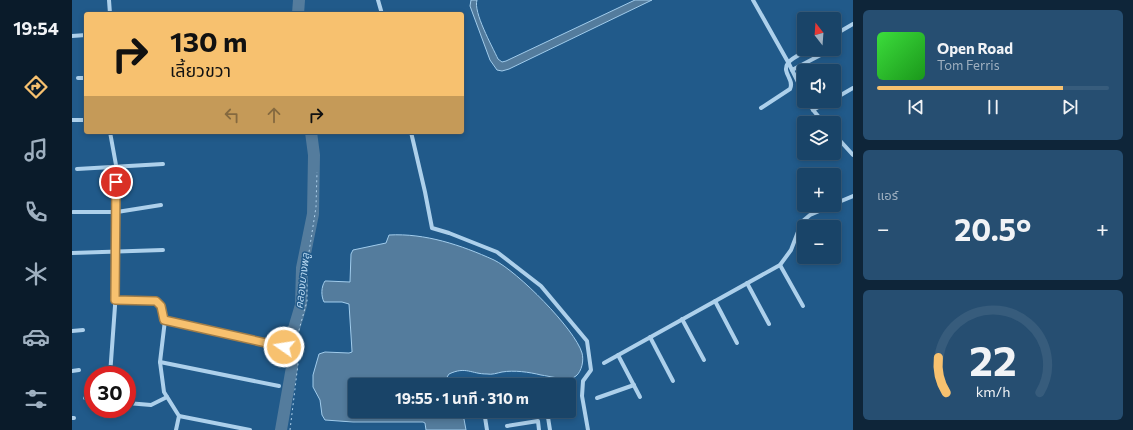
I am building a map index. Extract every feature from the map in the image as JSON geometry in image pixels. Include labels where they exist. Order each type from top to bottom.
[{"type":"street","points":[[109,0],[110,12]]},
{"type":"street","points":[[378,0],[381,12]]},
{"type":"street","points":[[753,0],[797,80]]},
{"type":"street","points":[[841,31],[853,24]]},
{"type":"street","points":[[72,36],[84,35]]},
{"type":"street","points":[[761,108],[790,89],[790,79],[785,69],[788,62],[798,56]]},
{"type":"street","points":[[792,70],[819,56]]},
{"type":"street","points":[[78,78],[84,78]]},
{"type":"street","points":[[841,94],[853,88]]},
{"type":"street","points":[[817,108],[813,110],[818,116]]},
{"type":"street","points":[[72,120],[84,120]]},
{"type":"street","points":[[110,134],[116,167],[117,212],[115,300],[111,366]]},
{"type":"street","points":[[411,134],[432,228],[497,252],[541,286],[587,341],[591,370],[583,381],[582,396],[588,430]]},
{"type":"street","points":[[841,142],[853,156]]},
{"type":"street","points":[[77,169],[163,164]]},
{"type":"street","points":[[841,201],[853,196]]},
{"type":"street","points":[[73,212],[117,212],[161,205]]},
{"type":"street","points":[[604,363],[780,265],[791,250],[801,224],[810,215],[817,212]]},
{"type":"street","points":[[72,253],[162,250]]},
{"type":"street","points":[[780,265],[803,306]]},
{"type":"street","points":[[748,283],[769,324]]},
{"type":"street","points":[[115,300],[156,301],[161,306],[164,320],[160,362],[164,392],[179,416],[176,430]]},
{"type":"street","points":[[715,301],[737,342]]},
{"type":"street","points":[[682,319],[704,360]]},
{"type":"street","points":[[164,320],[284,347]]},
{"type":"street","points":[[72,331],[83,330]]},
{"type":"street","points":[[650,337],[673,381]]},
{"type":"street","points":[[618,355],[640,397]]},
{"type":"street","points":[[160,362],[279,386]]},
{"type":"street","points":[[72,370],[79,370]]},
{"type":"street","points":[[597,398],[634,385]]},
{"type":"street","points":[[136,404],[151,406],[167,397]]},
{"type":"street","points":[[179,416],[250,430]]},
{"type":"street","points":[[485,418],[487,430]]},
{"type":"street","points":[[548,418],[550,430]]},
{"type":"street","points":[[507,426],[538,421],[540,430]]},
{"type":"path","points":[[290,430],[298,364],[299,330],[307,301],[307,265],[316,207],[317,172]]},
{"type":"water","points":[[471,0],[477,0],[480,21],[498,59],[502,62],[635,0],[652,0],[502,71],[497,70],[490,60],[470,6]]},
{"type":"water","points":[[389,235],[429,238],[456,245],[494,260],[504,266],[530,288],[569,330],[582,353],[582,365],[578,374],[573,378],[559,378],[522,372],[507,371],[493,374],[481,374],[464,370],[449,374],[446,378],[348,378],[348,418],[462,418],[464,419],[466,430],[426,430],[425,423],[423,422],[353,422],[325,420],[322,415],[320,400],[313,387],[313,375],[319,354],[325,352],[349,353],[352,351],[349,304],[342,302],[324,302],[322,294],[323,286],[325,281],[350,282],[351,254],[353,250],[386,243]]},
{"type":"waterway","name":"คลองบางพลู","points":[[298,12],[299,0]]},
{"type":"waterway","name":"คลองบางพลู","points":[[281,430],[292,367],[292,335],[301,305],[302,268],[313,214],[314,155],[311,134]]},
{"type":"route","points":[[116,182],[117,212],[115,300],[156,301],[161,306],[164,320],[284,347]]}]
